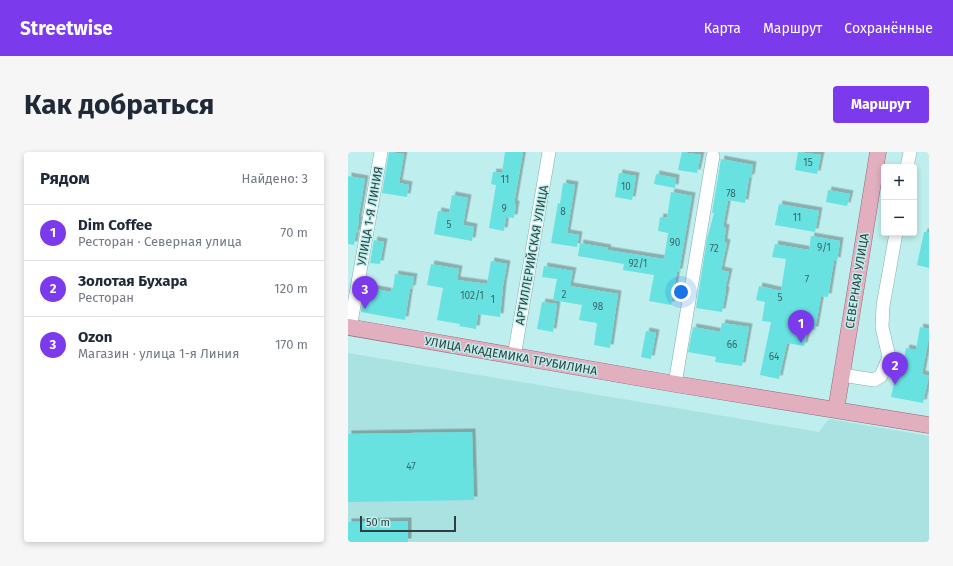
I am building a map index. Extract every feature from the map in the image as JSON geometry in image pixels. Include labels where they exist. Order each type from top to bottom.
[{"type":"main road","name":"СЕВЕРНАЯ УЛИЦА","points":[[836,410],[878,152]]},
{"type":"main road","name":"УЛИЦА АКАДЕМИКА ТРУБИЛИНА","points":[[349,327],[514,357],[929,425]]},
{"type":"street","name":"УЛИЦА 1-Я ЛИНИЯ","points":[[349,327],[381,152]]},
{"type":"street","name":"АРТИЛЛЕРИЙСКАЯ УЛИЦА","points":[[514,357],[549,152]]},
{"type":"street","points":[[908,164],[910,152]]},
{"type":"street","points":[[675,384],[713,156]]},
{"type":"street","points":[[842,375],[874,380],[881,376],[889,357],[882,327],[883,306],[895,236]]},
{"type":"shaded area","points":[[348,353],[819,432],[829,419],[929,436],[929,542],[348,542]]},
{"type":"building","points":[[389,152],[404,154],[399,183],[409,185],[407,197],[382,193]]},
{"type":"building","points":[[505,152],[523,152],[514,204],[516,204],[514,218],[506,217],[504,231],[489,228],[496,185],[491,184],[493,172],[502,173]]},
{"type":"building","points":[[682,152],[701,155],[697,173],[678,170]]},
{"type":"building","points":[[798,152],[821,155],[817,174],[795,170]]},
{"type":"building","points":[[721,159],[753,165],[751,178],[749,177],[745,203],[728,200],[723,227],[726,228],[724,242],[727,243],[721,270],[729,272],[722,312],[696,308],[707,239],[714,213],[712,213]]},
{"type":"building","points":[[619,173],[636,176],[632,200],[615,197]]},
{"type":"building","points":[[656,174],[676,178],[675,188],[654,184]]},
{"type":"building","points":[[348,176],[365,179],[354,245],[348,244]]},
{"type":"building","points":[[563,183],[575,185],[567,233],[579,235],[577,247],[551,243]]},
{"type":"building","points":[[828,190],[850,194],[847,206],[826,202]]},
{"type":"building","points":[[671,192],[692,196],[679,272],[677,272],[671,305],[649,301],[654,275],[623,270],[624,264],[578,256],[580,243],[608,248],[607,250],[664,259],[668,233],[658,231],[660,217],[667,218]]},
{"type":"building","points":[[452,195],[468,198],[463,225],[474,227],[472,241],[434,234],[438,211],[449,213]]},
{"type":"building","points":[[779,204],[819,211],[815,232],[775,225]]},
{"type":"building","points":[[924,232],[929,232],[929,268],[917,265]]},
{"type":"building","points":[[811,236],[840,241],[837,261],[834,260],[828,297],[821,296],[815,330],[808,329],[804,346],[787,343],[779,379],[760,375],[771,322],[762,321],[765,302],[756,300],[759,286],[781,291],[786,259],[772,257],[775,244],[809,250]]},
{"type":"building","points":[[374,240],[384,242],[380,264],[370,263]]},
{"type":"building","points":[[491,261],[507,264],[500,317],[478,314],[476,329],[459,326],[460,324],[437,320],[443,288],[427,285],[431,264],[459,269],[457,280],[487,284]]},
{"type":"building","points":[[544,266],[573,271],[570,286],[618,294],[610,348],[594,345],[597,323],[579,320],[582,305],[553,300],[557,279],[542,277]]},
{"type":"building","points":[[395,274],[414,277],[412,289],[410,288],[405,320],[361,312],[365,287],[391,292],[392,288],[393,289]]},
{"type":"building","points":[[542,302],[557,304],[553,332],[537,329]]},
{"type":"building","points":[[722,323],[749,327],[742,366],[715,362],[716,357],[688,352],[693,327],[720,332]]},
{"type":"building","points":[[920,327],[929,329],[929,337],[922,374],[929,376],[923,403],[891,397],[897,369],[902,370],[906,348],[916,350]]},
{"type":"building","points":[[646,331],[656,333],[651,359],[641,357]]},
{"type":"building","points":[[472,432],[474,500],[348,502],[348,434]]},
{"type":"building","points":[[408,521],[408,542],[348,542],[348,522]]},
{"type":"place","name":"Ozon","points":[[365,309]]},
{"type":"place","name":"Dim Coffee","points":[[801,343]]},
{"type":"place","name":"Золотая Бухара","points":[[895,385]]}]
